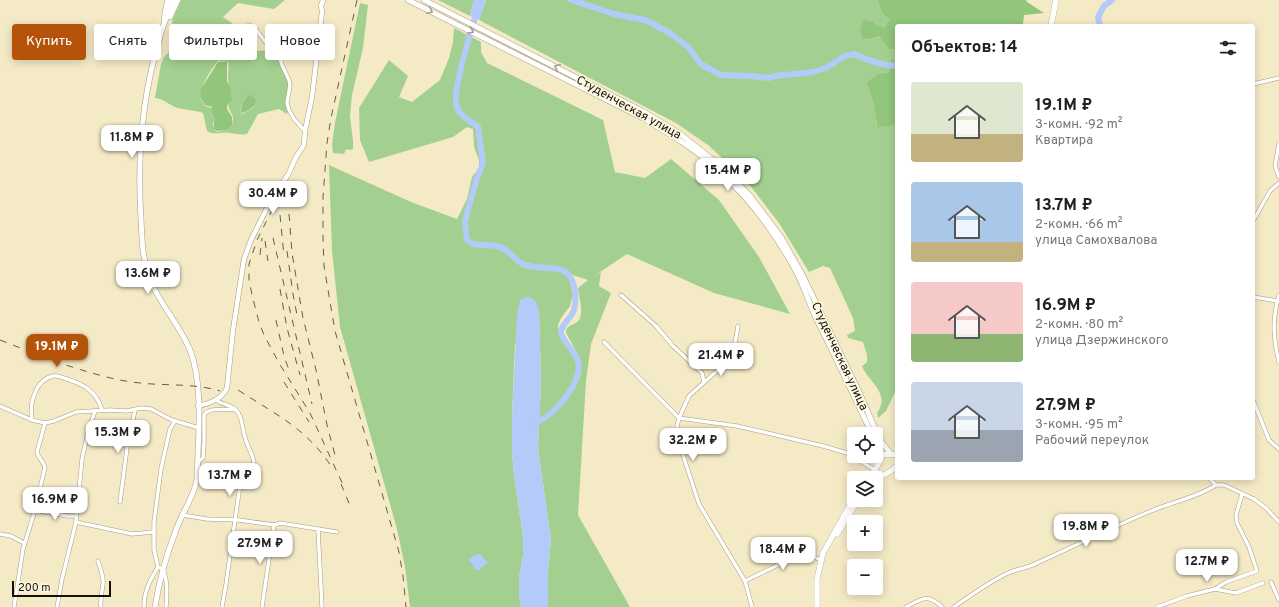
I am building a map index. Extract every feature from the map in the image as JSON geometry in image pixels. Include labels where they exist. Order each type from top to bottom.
[{"type":"main road","points":[[163,29],[168,0]]},
{"type":"main road","points":[[155,607],[161,568],[174,533],[197,484],[198,462],[198,406],[196,377],[190,351],[177,324],[151,284],[145,263],[143,248],[140,189],[142,138],[146,101],[156,49],[173,0]]},
{"type":"main road","points":[[163,29],[178,0]]},
{"type":"main road","name":"Студенческая улица","points":[[408,0],[624,108],[672,135],[720,171],[757,213],[788,257],[869,427]]},
{"type":"main road","name":"Студенческая улица","points":[[424,0],[642,111],[673,130],[709,156],[724,169],[742,187],[772,223],[789,251],[803,276],[880,440],[894,455]]},
{"type":"main road","points":[[1051,24],[1056,0]]},
{"type":"main road","points":[[1055,24],[1059,0]]},
{"type":"main road","points":[[883,456],[885,454],[894,455]]},
{"type":"main road","points":[[875,470],[878,463]]},
{"type":"main road","points":[[879,463],[883,470],[889,472]]},
{"type":"main road","points":[[883,475],[895,468]]},
{"type":"main road","points":[[817,607],[817,579],[821,560],[828,543],[849,507]]},
{"type":"main road","points":[[821,607],[820,580],[826,555],[854,507]]},
{"type":"street","points":[[198,406],[216,400],[227,388],[233,330],[244,258],[250,240],[270,202],[289,173],[296,157],[304,145],[305,131],[312,97],[323,0]]},
{"type":"street","points":[[257,32],[265,42]]},
{"type":"street","points":[[280,60],[290,85],[287,103],[289,110],[294,119],[305,131]]},
{"type":"street","points":[[1255,84],[1279,78]]},
{"type":"street","points":[[1279,144],[1274,166],[1279,177]]},
{"type":"street","points":[[1255,217],[1270,191],[1279,184]]},
{"type":"street","points":[[621,295],[656,326],[673,346],[702,373],[704,382]]},
{"type":"street","points":[[1279,295],[1274,317],[1274,341],[1279,362]]},
{"type":"street","points":[[1255,297],[1278,301]]},
{"type":"street","points":[[738,326],[729,357],[689,396],[677,426],[679,443],[699,504],[744,582],[752,607]]},
{"type":"street","points":[[604,342],[679,418],[737,426],[822,446],[847,454],[875,470]]},
{"type":"street","points":[[32,420],[31,413],[35,392],[45,379],[54,375],[84,385],[99,400],[102,410]]},
{"type":"street","points":[[216,400],[235,409],[240,415],[244,437],[254,462],[244,476],[238,492],[222,607]]},
{"type":"street","points":[[1255,405],[1269,440],[1279,449]]},
{"type":"street","points":[[0,406],[32,420],[45,423],[76,412],[102,410],[127,411],[141,408],[151,409],[175,421],[198,428]]},
{"type":"street","points":[[198,462],[203,458],[204,415],[206,412],[212,410],[235,409]]},
{"type":"street","points":[[120,502],[127,448],[135,410]]},
{"type":"street","points":[[57,607],[62,579],[76,522],[82,459],[94,411]]},
{"type":"street","points":[[166,607],[166,578],[154,550],[154,532],[161,468],[170,429],[175,421]]},
{"type":"street","points":[[14,607],[24,543],[35,510],[45,467],[44,462],[38,456],[38,452],[45,423]]},
{"type":"street","points":[[1211,480],[1216,485]]},
{"type":"street","points":[[954,607],[988,584],[1008,573],[1037,564],[1129,520],[1204,492],[1216,485],[1224,485],[1254,499],[1267,509],[1279,522]]},
{"type":"street","points":[[1157,607],[1187,596],[1215,589],[1226,582],[1257,571],[1249,547],[1237,523],[1236,515],[1242,494]]},
{"type":"street","points":[[35,510],[67,516],[76,516]]},
{"type":"street","points":[[182,515],[207,519],[239,520],[274,525],[280,523],[337,532]]},
{"type":"street","points":[[76,522],[132,534],[154,532]]},
{"type":"street","points":[[262,607],[274,525]]},
{"type":"street","points":[[318,528],[322,607]]},
{"type":"street","points":[[0,534],[11,536],[24,543]]},
{"type":"street","points":[[744,582],[776,566],[789,556],[806,554],[821,560]]},
{"type":"street","points":[[98,561],[103,578],[100,598],[101,607]]},
{"type":"street","points":[[144,607],[147,586],[161,568]]},
{"type":"street","points":[[1271,582],[1279,600]]},
{"type":"street","points":[[1215,589],[1236,593],[1263,583]]},
{"type":"street","points":[[906,607],[930,598],[942,607]]},
{"type":"green space","points":[[181,0],[285,0],[274,9],[238,3],[223,17],[233,24],[172,24]]},
{"type":"green space","points":[[438,0],[474,0],[470,16]]},
{"type":"green space","points":[[486,0],[877,0],[882,13],[889,20],[884,28],[873,22],[864,40],[881,37],[889,49],[895,50],[895,60],[891,59],[889,72],[877,74],[866,83],[874,105],[877,128],[895,125],[895,392],[886,411],[878,418],[877,413],[881,406],[882,400],[877,388],[862,366],[867,362],[867,355],[863,342],[848,338],[847,335],[855,331],[853,318],[830,268],[823,266],[809,272],[779,223],[745,179],[708,145],[676,123],[479,20]]},
{"type":"green space","points":[[877,0],[1026,0],[1044,13],[1024,15],[1023,24],[895,24],[895,50],[889,49],[880,37],[863,40],[860,29],[864,20],[873,22],[884,28],[889,20],[882,13]]},
{"type":"green space","points":[[360,3],[368,5],[363,48],[352,95],[350,116],[353,149],[346,149],[344,154],[333,153],[332,144],[335,123]]},
{"type":"green space","points":[[454,28],[481,42],[481,52],[487,63],[603,120],[615,172],[645,178],[671,159],[719,200],[759,257],[790,314],[714,293],[627,254],[594,276],[601,272],[599,286],[611,293],[591,344],[586,381],[578,515],[630,607],[548,607],[548,572],[551,539],[538,448],[541,380],[539,312],[515,344],[512,450],[514,477],[523,535],[523,555],[519,578],[521,607],[410,607],[405,567],[397,529],[340,327],[332,251],[329,165],[411,202],[457,219],[467,199],[472,177],[479,168],[479,160],[474,147],[473,129],[467,127],[453,137],[369,162],[360,140],[359,108],[389,60],[408,76],[399,97],[412,102],[440,80],[449,58],[453,42]],"holes":[[[559,272],[588,280],[578,288],[581,307],[579,321],[566,330],[566,333],[580,358],[580,375],[575,359],[559,335],[558,325],[561,318],[570,306],[573,295],[569,278],[567,275]]]},
{"type":"green space","points":[[257,50],[265,51],[265,60],[281,60],[288,80],[287,114],[279,109],[258,114],[247,134],[212,133],[207,131],[203,113],[178,108],[155,98],[161,64],[164,57],[169,52],[169,60],[257,60]],"holes":[[[218,61],[228,62],[228,82],[232,95],[228,106],[233,117],[232,126],[227,130],[217,132],[214,129],[213,123],[215,120],[212,115],[212,108],[205,106],[200,98],[206,78]],[[252,94],[257,101],[251,109],[241,114],[241,107],[246,97]]]},
{"type":"green space","points":[[891,59],[895,60],[895,125],[877,128],[874,105],[866,83],[877,74],[889,72]]},
{"type":"green space","points":[[218,62],[227,62],[227,81],[232,98],[227,106],[227,109],[232,117],[232,126],[227,130],[217,131],[214,129],[215,120],[212,114],[212,107],[205,105],[200,97],[201,89]]},
{"type":"green space","points":[[252,94],[257,101],[256,103],[248,110],[241,113],[243,101],[246,97]]},
{"type":"water","points":[[474,0],[486,0],[479,20],[470,16]]},
{"type":"water","points":[[526,297],[532,298],[536,302],[539,312],[541,380],[538,448],[551,539],[548,572],[548,607],[521,607],[519,593],[519,578],[523,555],[523,535],[514,477],[512,416],[517,315],[520,300]]},
{"type":"water","points":[[477,554],[481,554],[488,562],[479,570],[474,569],[468,560]]},
{"type":"waterway","points":[[480,0],[460,73],[456,100],[457,108],[461,114],[478,127],[483,163],[467,213],[465,223],[467,240],[477,245],[492,245],[500,247],[523,264],[553,268],[566,272],[571,278],[575,291],[574,310],[562,327],[561,333],[578,361],[578,375],[571,390],[556,409],[534,425]]},
{"type":"waterway","points":[[571,0],[614,14],[645,20],[670,33],[688,47],[701,64],[721,75],[769,78],[813,72],[826,68],[845,56],[855,54],[876,63],[895,66]]},
{"type":"waterway","points":[[1100,24],[1098,17],[1104,6],[1112,0]]},
{"type":"railway","points":[[357,0],[331,118],[327,143],[323,197],[324,266],[335,331],[399,552],[406,607]]},
{"type":"railway","points":[[279,196],[257,240],[249,264],[249,281],[253,299],[264,335],[279,363],[310,413],[344,487]]},
{"type":"railway","points":[[288,200],[292,253],[303,318],[335,455]]},
{"type":"railway","points":[[280,215],[284,256]]},
{"type":"railway","points":[[260,255],[262,238]]},
{"type":"railway","points":[[273,238],[312,404]]},
{"type":"railway","points":[[265,241],[268,261]]},
{"type":"railway","points":[[287,251],[298,320]]},
{"type":"railway","points":[[280,289],[287,328],[300,375]]},
{"type":"railway","points":[[276,320],[284,356],[290,373]]},
{"type":"railway","points":[[0,340],[41,356]]},
{"type":"railway","points":[[53,361],[129,382],[190,386],[210,388],[220,391]]},
{"type":"railway","points":[[284,382],[309,422]]},
{"type":"railway","points":[[238,390],[289,423],[311,441],[331,466]]},
{"type":"railway","points":[[341,484],[351,508]]}]
